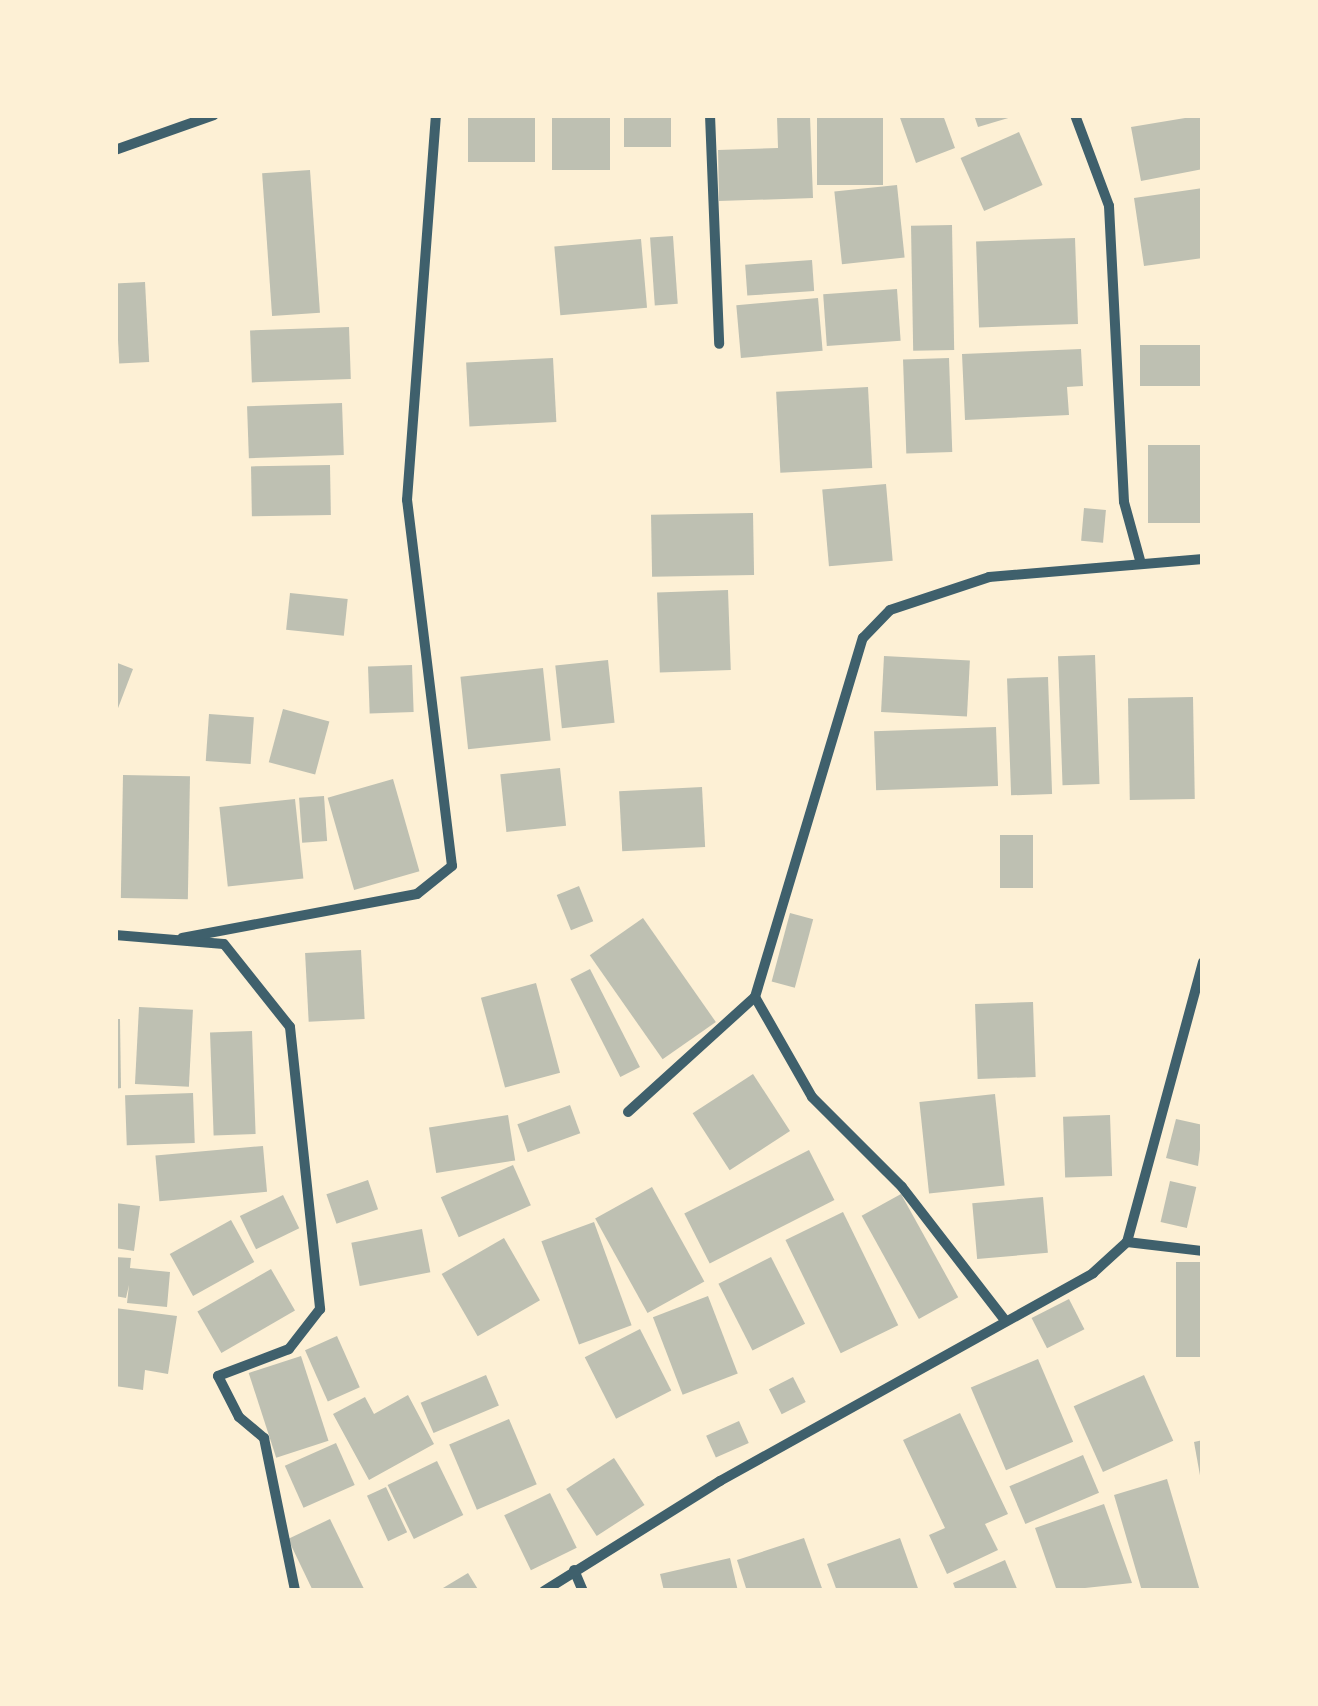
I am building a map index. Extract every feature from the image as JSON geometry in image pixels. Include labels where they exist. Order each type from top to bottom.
[{"type":"street","points":[[115,150],[214,115]]},
{"type":"street","points":[[115,936],[182,938],[417,894],[452,866],[407,500],[436,115]]},
{"type":"street","points":[[710,115],[718,344]]},
{"type":"street","points":[[1075,115],[1109,206],[1124,502],[1140,560]]},
{"type":"street","points":[[628,1112],[755,997],[863,638],[890,610],[934,589],[1140,560],[1203,558]]},
{"type":"street","points":[[182,938],[239,954],[273,995],[293,1042],[320,1309],[289,1349],[218,1376],[239,1417],[264,1438],[295,1591]]},
{"type":"street","points":[[544,1591],[1004,1319],[1094,1273],[1127,1242],[1203,962]]},
{"type":"street","points":[[755,997],[812,1097],[902,1188],[1004,1319]]},
{"type":"street","points":[[1127,1242],[1203,1251]]},
{"type":"street","points":[[574,1570],[583,1591]]},
{"type":"building","points":[[468,115],[535,115],[535,162],[468,162]]},
{"type":"building","points":[[552,115],[610,115],[610,170],[552,170]]},
{"type":"building","points":[[624,115],[671,115],[671,147],[624,147]]},
{"type":"building","points":[[817,115],[883,115],[883,185],[817,185]]},
{"type":"building","points":[[899,115],[943,115],[955,148],[916,163]]},
{"type":"building","points":[[974,115],[1015,115],[1015,116],[978,127]]},
{"type":"building","points":[[1203,115],[1203,169],[1141,181],[1131,127]]},
{"type":"building","points":[[810,116],[813,198],[719,201],[718,150],[778,148],[777,117]]},
{"type":"building","points":[[1019,132],[1043,185],[984,211],[961,158]]},
{"type":"building","points":[[310,170],[320,313],[272,316],[262,173]]},
{"type":"building","points":[[897,185],[905,258],[842,264],[834,192]]},
{"type":"building","points":[[1203,188],[1203,258],[1144,266],[1134,198]]},
{"type":"building","points":[[952,225],[954,350],[913,351],[911,226]]},
{"type":"building","points":[[673,236],[678,304],[655,305],[650,238]]},
{"type":"building","points":[[1075,238],[1078,324],[979,327],[976,241]]},
{"type":"building","points":[[641,239],[647,308],[560,315],[554,247]]},
{"type":"building","points":[[812,260],[814,291],[747,296],[745,265]]},
{"type":"building","points":[[145,282],[149,362],[119,363],[115,284]]},
{"type":"building","points":[[897,289],[901,341],[827,346],[823,294]]},
{"type":"building","points":[[818,298],[823,351],[741,358],[736,305]]},
{"type":"building","points":[[349,327],[351,379],[252,382],[250,330]]},
{"type":"building","points":[[1140,345],[1203,345],[1203,386],[1140,386]]},
{"type":"building","points":[[1081,349],[1083,386],[1067,387],[1069,415],[965,420],[962,354]]},
{"type":"building","points":[[553,358],[556,422],[469,426],[466,363]]},
{"type":"building","points":[[949,358],[952,452],[906,454],[903,360]]},
{"type":"building","points":[[868,387],[872,468],[780,473],[776,392]]},
{"type":"building","points":[[342,403],[344,455],[249,458],[247,406]]},
{"type":"building","points":[[1148,445],[1203,445],[1203,523],[1148,523]]},
{"type":"building","points":[[330,465],[331,515],[252,516],[251,466]]},
{"type":"building","points":[[886,484],[893,561],[829,566],[822,490]]},
{"type":"building","points":[[1084,508],[1106,510],[1103,543],[1081,541]]},
{"type":"building","points":[[753,513],[754,575],[652,577],[651,515]]},
{"type":"building","points":[[728,590],[731,670],[660,672],[657,592]]},
{"type":"building","points":[[290,593],[348,599],[344,636],[286,630]]},
{"type":"building","points":[[1095,655],[1100,784],[1063,785],[1058,656]]},
{"type":"building","points":[[884,656],[970,661],[967,716],[881,712]]},
{"type":"building","points":[[608,660],[615,723],[562,728],[555,666]]},
{"type":"building","points":[[115,662],[133,669],[115,716]]},
{"type":"building","points":[[412,665],[414,712],[370,714],[368,667]]},
{"type":"building","points":[[543,668],[551,741],[468,749],[460,677]]},
{"type":"building","points":[[1048,677],[1052,794],[1011,795],[1007,678]]},
{"type":"building","points":[[1193,697],[1195,799],[1130,800],[1128,698]]},
{"type":"building","points":[[283,709],[329,721],[315,775],[269,762]]},
{"type":"building","points":[[209,714],[254,717],[251,764],[206,761]]},
{"type":"building","points":[[996,727],[998,786],[876,790],[874,731]]},
{"type":"building","points":[[560,768],[566,826],[506,832],[500,774]]},
{"type":"building","points":[[123,775],[190,776],[188,899],[121,898]]},
{"type":"building","points":[[393,779],[419,871],[354,890],[328,798]]},
{"type":"building","points":[[702,787],[705,847],[622,851],[619,791]]},
{"type":"building","points":[[324,796],[327,841],[302,843],[299,798]]},
{"type":"building","points":[[295,799],[303,879],[228,887],[219,807]]},
{"type":"building","points":[[1000,835],[1033,835],[1033,888],[1000,888]]},
{"type":"building","points":[[579,886],[593,921],[571,930],[557,895]]},
{"type":"building","points":[[790,913],[813,919],[795,988],[772,982]]},
{"type":"building","points":[[643,918],[716,1022],[663,1059],[590,955]]},
{"type":"building","points":[[361,950],[365,1019],[309,1022],[305,953]]},
{"type":"building","points":[[590,969],[640,1067],[620,1077],[570,979]]},
{"type":"building","points":[[536,983],[560,1073],[505,1088],[481,998]]},
{"type":"building","points":[[1033,1002],[1036,1077],[978,1079],[975,1004]]},
{"type":"building","points":[[139,1007],[193,1010],[189,1087],[135,1084]]},
{"type":"building","points":[[115,1019],[120,1019],[121,1088],[115,1089]]},
{"type":"building","points":[[252,1031],[256,1134],[214,1135],[210,1032]]},
{"type":"building","points":[[753,1074],[790,1131],[730,1170],[693,1113]]},
{"type":"building","points":[[193,1093],[195,1143],[127,1145],[125,1095]]},
{"type":"building","points":[[995,1094],[1005,1185],[929,1193],[919,1102]]},
{"type":"building","points":[[570,1105],[580,1133],[528,1152],[517,1124]]},
{"type":"building","points":[[508,1115],[515,1160],[436,1173],[429,1128]]},
{"type":"building","points":[[1110,1115],[1112,1176],[1065,1178],[1063,1117]]},
{"type":"building","points":[[1176,1119],[1203,1125],[1198,1166],[1166,1158]]},
{"type":"building","points":[[263,1146],[267,1192],[159,1201],[155,1155]]},
{"type":"building","points":[[809,1150],[834,1200],[710,1263],[684,1214]]},
{"type":"building","points":[[513,1165],[531,1205],[459,1237],[441,1197]]},
{"type":"building","points":[[368,1180],[378,1209],[336,1224],[326,1194]]},
{"type":"building","points":[[1170,1181],[1196,1187],[1187,1228],[1161,1222]]},
{"type":"building","points":[[652,1187],[704,1281],[648,1313],[595,1219]]},
{"type":"building","points":[[901,1194],[958,1297],[919,1319],[862,1216]]},
{"type":"building","points":[[283,1195],[299,1228],[256,1249],[240,1216]]},
{"type":"building","points":[[1043,1197],[1048,1253],[977,1259],[972,1203]]},
{"type":"building","points":[[115,1203],[140,1206],[134,1251],[115,1248]]},
{"type":"building","points":[[843,1212],[898,1325],[841,1353],[785,1240]]},
{"type":"building","points":[[231,1220],[254,1262],[193,1296],[170,1254]]},
{"type":"building","points":[[594,1222],[632,1325],[579,1345],[541,1241]]},
{"type":"building","points":[[422,1229],[430,1272],[360,1286],[351,1243]]},
{"type":"building","points":[[504,1238],[540,1300],[478,1336],[442,1274]]},
{"type":"building","points":[[115,1257],[131,1258],[130,1268],[170,1272],[167,1307],[127,1303],[129,1285],[126,1298],[115,1296]]},
{"type":"building","points":[[771,1257],[805,1324],[752,1351],[718,1284]]},
{"type":"building","points":[[1176,1262],[1203,1262],[1203,1357],[1176,1357]]},
{"type":"building","points":[[271,1269],[295,1311],[221,1353],[197,1312]]},
{"type":"building","points":[[708,1296],[738,1373],[683,1395],[653,1317]]},
{"type":"building","points":[[1069,1299],[1084,1329],[1047,1348],[1032,1318]]},
{"type":"building","points":[[115,1308],[177,1316],[168,1374],[145,1370],[143,1390],[115,1386]]},
{"type":"building","points":[[640,1329],[671,1390],[616,1419],[585,1357]]},
{"type":"building","points":[[337,1336],[360,1387],[328,1401],[305,1350]]},
{"type":"building","points":[[301,1356],[329,1441],[276,1458],[249,1373]]},
{"type":"building","points":[[1038,1359],[1073,1442],[1006,1470],[971,1388]]},
{"type":"building","points":[[486,1375],[499,1405],[434,1433],[421,1403]]},
{"type":"building","points":[[1144,1375],[1173,1441],[1103,1472],[1074,1406]]},
{"type":"building","points":[[793,1377],[806,1402],[782,1414],[769,1389]]},
{"type":"building","points":[[408,1395],[434,1444],[369,1480],[333,1414],[365,1397],[374,1414]]},
{"type":"building","points":[[960,1413],[1008,1514],[985,1524],[998,1550],[947,1574],[929,1535],[945,1528],[903,1440]]},
{"type":"building","points":[[509,1419],[537,1484],[477,1510],[449,1444]]},
{"type":"building","points":[[739,1421],[749,1443],[716,1458],[706,1436]]},
{"type":"building","points":[[1203,1440],[1203,1481],[1201,1481],[1194,1442]]},
{"type":"building","points":[[336,1443],[355,1485],[304,1508],[285,1466]]},
{"type":"building","points":[[1083,1455],[1099,1493],[1025,1524],[1009,1486]]},
{"type":"building","points":[[614,1458],[644,1505],[597,1536],[566,1489]]},
{"type":"building","points":[[437,1461],[463,1515],[414,1539],[388,1485]]},
{"type":"building","points":[[1167,1479],[1200,1591],[1142,1591],[1114,1495]]},
{"type":"building","points":[[386,1487],[407,1532],[388,1541],[367,1496]]},
{"type":"building","points":[[550,1493],[577,1548],[531,1570],[504,1515]]},
{"type":"building","points":[[1104,1504],[1132,1583],[1057,1591],[1035,1528]]},
{"type":"building","points":[[330,1519],[365,1591],[313,1591],[288,1539]]},
{"type":"building","points":[[804,1538],[823,1591],[747,1591],[737,1560]]},
{"type":"building","points":[[900,1538],[919,1591],[837,1591],[827,1564]]},
{"type":"building","points":[[730,1558],[738,1591],[664,1591],[660,1574]]},
{"type":"building","points":[[1005,1560],[1018,1591],[956,1591],[953,1583]]},
{"type":"building","points":[[468,1573],[479,1591],[444,1591],[443,1588]]}]
